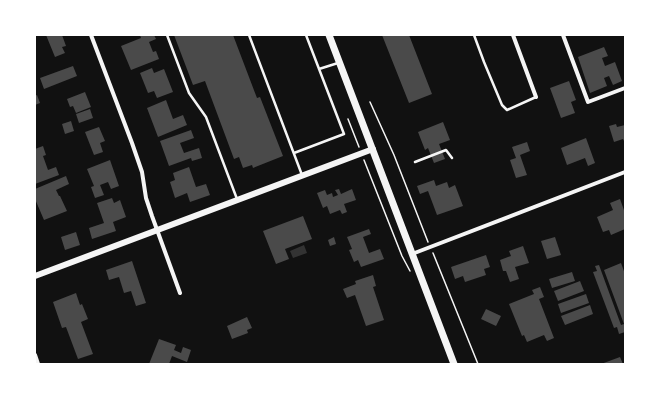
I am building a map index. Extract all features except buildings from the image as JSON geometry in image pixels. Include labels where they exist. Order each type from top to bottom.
[{"type":"main road","points":[[329,35],[454,364]]},
{"type":"street","points":[[91,35],[132,143],[142,172],[146,198],[180,293]]},
{"type":"street","points":[[513,35],[536,97]]},
{"type":"street","points":[[563,35],[588,102],[625,88]]},
{"type":"street","points":[[36,273],[157,230],[373,149]]},
{"type":"street","points":[[412,254],[625,172]]},
{"type":"street","points":[[35,355],[38,364]]},
{"type":"lane","points":[[167,35],[189,93],[206,117],[237,200]]},
{"type":"lane","points":[[249,35],[302,175]]},
{"type":"lane","points":[[294,153],[344,134],[306,35]]},
{"type":"lane","points":[[474,35],[502,105],[507,110],[536,97]]},
{"type":"lane","points":[[319,69],[340,62]]},
{"type":"lane","points":[[415,162],[446,150],[452,158]]},
{"type":"path","points":[[370,102],[394,155],[478,364]]},
{"type":"path","points":[[348,119],[402,256],[413,276]]},
{"type":"shaded area","points":[[304,245],[307,253],[293,258],[290,251]]}]
